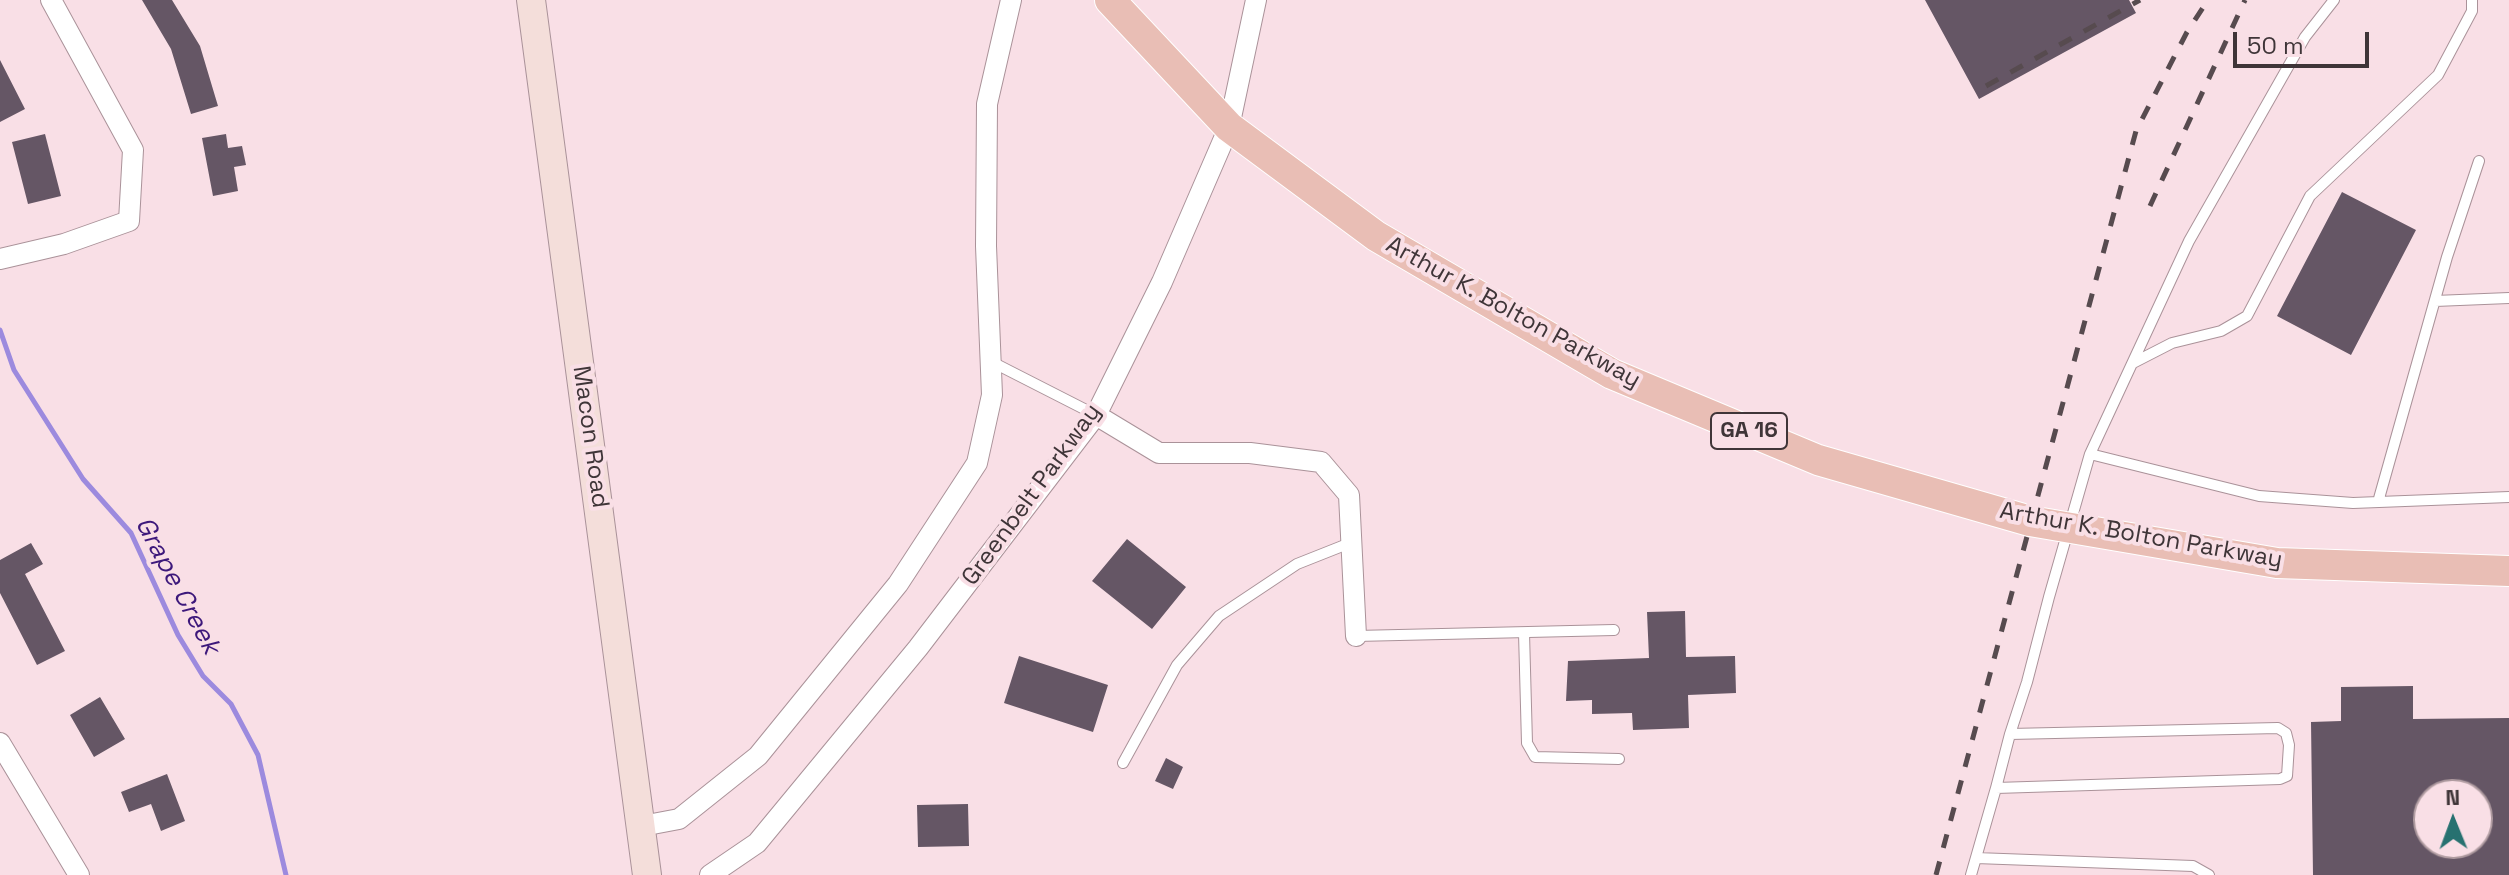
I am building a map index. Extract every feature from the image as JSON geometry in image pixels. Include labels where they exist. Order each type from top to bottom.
[{"type":"main road","name":"Macon Road","points":[[531,0],[647,875]]},
{"type":"main road","name":"Arthur K. Bolton Parkway","points":[[1110,0],[1229,127],[1376,236],[1612,374],[1818,460],[2030,521],[2277,563],[2509,571]]},
{"type":"street","points":[[0,259],[64,244],[129,221],[133,150],[51,0]]},
{"type":"street","points":[[642,826],[679,819],[758,756],[898,584],[977,463],[992,395],[987,104],[1011,0]]},
{"type":"street","name":"Greenbelt Parkway","points":[[710,875],[757,843],[918,648],[1096,415],[1162,282],[1229,127],[1256,0]]},
{"type":"street","points":[[1096,415],[1159,453],[1250,453],[1321,462],[1349,495],[1356,636]]},
{"type":"street","points":[[0,743],[79,875]]},
{"type":"lane","points":[[1971,875],[2090,454],[2189,241],[2305,37],[2334,0]]},
{"type":"lane","points":[[2133,363],[2172,343],[2221,331],[2247,316],[2310,196],[2438,75],[2472,11],[2472,0]]},
{"type":"lane","points":[[2378,502],[2435,301],[2479,161]]},
{"type":"lane","points":[[2435,301],[2509,298]]},
{"type":"lane","points":[[990,361],[1096,415]]},
{"type":"lane","points":[[2090,454],[2259,496],[2378,502],[2509,497]]},
{"type":"lane","points":[[1123,763],[1177,665],[1219,616],[1297,564],[1350,543]]},
{"type":"lane","points":[[1356,636],[1614,630]]},
{"type":"lane","points":[[1524,633],[1527,743],[1535,757],[1619,759]]},
{"type":"lane","points":[[1996,788],[2280,779],[2287,776],[2289,767],[2286,733],[2278,728],[2010,734]]},
{"type":"lane","points":[[1976,858],[2193,866],[2209,875]]},
{"type":"building","points":[[142,0],[172,0],[200,46],[218,106],[191,114],[171,49]]},
{"type":"building","points":[[1925,0],[2129,0],[2136,13],[1979,99]]},
{"type":"building","points":[[0,60],[25,109],[0,122]]},
{"type":"building","points":[[45,134],[61,196],[28,204],[12,142]]},
{"type":"building","points":[[226,134],[228,148],[242,146],[246,165],[234,167],[238,191],[213,196],[202,138]]},
{"type":"building","points":[[2342,192],[2416,230],[2351,355],[2277,316]]},
{"type":"building","points":[[1127,539],[1186,587],[1152,629],[1092,581]]},
{"type":"building","points":[[31,543],[43,564],[25,574],[65,651],[37,665],[0,593],[0,560]]},
{"type":"building","points":[[1685,611],[1686,657],[1735,656],[1736,693],[1688,695],[1689,728],[1633,730],[1632,713],[1592,714],[1592,700],[1566,701],[1568,661],[1649,658],[1647,612]]},
{"type":"building","points":[[1019,656],[1108,685],[1093,732],[1004,703]]},
{"type":"building","points":[[2413,686],[2413,719],[2509,718],[2509,875],[2313,875],[2311,722],[2341,721],[2341,687]]},
{"type":"building","points":[[100,697],[125,739],[94,757],[70,715]]},
{"type":"building","points":[[1166,758],[1183,767],[1173,789],[1155,781]]},
{"type":"building","points":[[167,774],[185,821],[161,831],[151,804],[129,812],[121,792]]},
{"type":"building","points":[[968,804],[969,846],[918,847],[917,805]]},
{"type":"waterway","name":"Grape Creek","points":[[0,330],[14,370],[83,479],[131,533],[178,635],[203,676],[231,704],[258,755],[286,875]]},
{"type":"railway","points":[[1986,86],[2140,0]]},
{"type":"railway","points":[[1936,875],[2136,131],[2187,32],[2208,0]]},
{"type":"railway","points":[[2150,206],[2245,0]]}]
